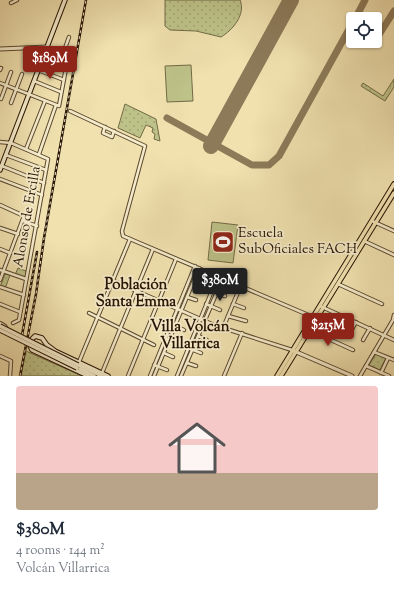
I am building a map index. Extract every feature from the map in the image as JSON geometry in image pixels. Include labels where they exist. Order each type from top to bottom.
[{"type":"main road","points":[[1,168],[65,0]]},
{"type":"main road","points":[[374,222],[394,184]]},
{"type":"main road","points":[[277,376],[309,330],[321,307],[362,240],[394,193]]},
{"type":"main road","points":[[281,376],[313,317],[337,284],[362,240]]},
{"type":"main road","points":[[0,326],[78,365]]},
{"type":"main road","points":[[0,331],[78,365],[108,376]]},
{"type":"main road","points":[[88,376],[33,351],[30,347],[30,341],[34,337],[39,337],[52,349],[94,376]]},
{"type":"street","points":[[11,3],[16,0]]},
{"type":"street","points":[[59,65],[69,37]]},
{"type":"street","points":[[0,49],[47,47]]},
{"type":"street","points":[[0,142],[11,143],[39,154],[57,106],[66,68],[42,59]]},
{"type":"street","points":[[38,70],[64,80]]},
{"type":"street","points":[[1,99],[11,72]]},
{"type":"street","points":[[11,103],[22,74]]},
{"type":"street","points":[[34,81],[61,92]]},
{"type":"street","points":[[0,83],[57,106]]},
{"type":"street","points":[[26,149],[45,101]]},
{"type":"street","points":[[70,111],[143,143],[145,146],[122,231],[124,237],[241,285],[313,317]]},
{"type":"street","points":[[105,127],[103,133],[112,137],[114,131]]},
{"type":"street","name":"Alonso de Ercilla","points":[[13,323],[18,321],[24,295],[48,158],[39,154]]},
{"type":"street","points":[[6,155],[46,170]]},
{"type":"street","points":[[1,168],[44,183]]},
{"type":"street","points":[[0,179],[42,195]]},
{"type":"street","points":[[0,205],[24,215],[18,234],[2,271],[0,280]]},
{"type":"street","points":[[23,221],[36,226]]},
{"type":"street","points":[[374,222],[394,231]]},
{"type":"street","points":[[0,228],[18,234]]},
{"type":"street","points":[[78,365],[130,239]]},
{"type":"street","points":[[362,240],[394,255]]},
{"type":"street","points":[[0,249],[10,253]]},
{"type":"street","points":[[102,374],[153,249]]},
{"type":"street","points":[[128,376],[176,259]]},
{"type":"street","points":[[150,376],[195,266]]},
{"type":"street","points":[[154,376],[199,268]]},
{"type":"street","points":[[2,271],[26,280]]},
{"type":"street","points":[[218,276],[177,375],[182,376],[223,278]]},
{"type":"street","points":[[107,278],[181,312],[223,328],[294,351],[352,376]]},
{"type":"street","points":[[193,283],[201,287]]},
{"type":"street","points":[[337,284],[382,304]]},
{"type":"street","points":[[223,328],[241,285]]},
{"type":"street","points":[[0,286],[24,295]]},
{"type":"street","points":[[216,293],[225,296]]},
{"type":"street","points":[[187,297],[196,300]]},
{"type":"street","points":[[0,304],[20,312]]},
{"type":"street","points":[[206,304],[220,310]]},
{"type":"street","points":[[234,304],[244,308]]},
{"type":"street","points":[[321,307],[394,340]]},
{"type":"street","points":[[88,313],[154,345]]},
{"type":"street","points":[[360,376],[394,320],[394,315]]},
{"type":"street","points":[[229,316],[246,321]]},
{"type":"street","points":[[335,327],[342,316]]},
{"type":"street","points":[[349,334],[356,322]]},
{"type":"street","points":[[0,323],[6,328],[3,333]]},
{"type":"street","points":[[175,326],[184,330]]},
{"type":"street","points":[[363,340],[370,328]]},
{"type":"street","points":[[309,330],[352,350]]},
{"type":"street","points":[[0,331],[11,337]]},
{"type":"street","points":[[224,376],[242,333]]},
{"type":"street","points":[[198,336],[207,340]]},
{"type":"street","points":[[165,338],[178,343]]},
{"type":"street","points":[[188,348],[201,353]]},
{"type":"street","points":[[374,352],[394,360]]},
{"type":"street","points":[[164,353],[173,357]]},
{"type":"street","points":[[0,356],[11,361],[10,376]]},
{"type":"street","points":[[381,373],[388,358]]},
{"type":"street","points":[[187,363],[196,366]]},
{"type":"street","points":[[154,365],[167,370]]},
{"type":"street","points":[[366,366],[389,376]]},
{"type":"green space","points":[[165,0],[240,0],[241,11],[240,16],[234,26],[221,37],[196,31],[170,30],[165,26]]},
{"type":"green space","points":[[191,65],[193,101],[167,102],[165,66]]},
{"type":"green space","points":[[394,79],[394,87],[385,101],[361,86],[363,83],[383,96]]},
{"type":"green space","points":[[125,104],[156,119],[160,141],[154,139],[155,134],[152,132],[153,128],[146,125],[140,138],[118,128]]},
{"type":"green space","name":"Escuela SubOficiales FACH","points":[[212,222],[238,225],[233,263],[208,260]]},
{"type":"green space","points":[[18,268],[26,271],[25,278],[15,275]]},
{"type":"green space","points":[[5,274],[10,275],[5,289],[0,287]]},
{"type":"green space","points":[[26,351],[82,376],[21,376]]},
{"type":"green space","points":[[376,354],[386,358],[380,370],[369,365]]},
{"type":"taxiway","points":[[359,12],[365,0]]},
{"type":"taxiway","points":[[382,30],[394,11]]},
{"type":"taxiway","points":[[167,118],[252,165],[269,165],[279,156],[346,35]]},
{"type":"runway","points":[[211,146],[291,0]]},
{"type":"railway","points":[[20,376],[36,294],[44,238],[86,0]]},
{"type":"railway","points":[[21,341],[37,252]]},
{"type":"place","name":"Escuela SubOficiales FACH","points":[[223,242]]},
{"type":"district","name":"Población Santa Emma","points":[[136,294]]},
{"type":"district","name":"Villa Volcán Villarrica","points":[[190,336]]}]
